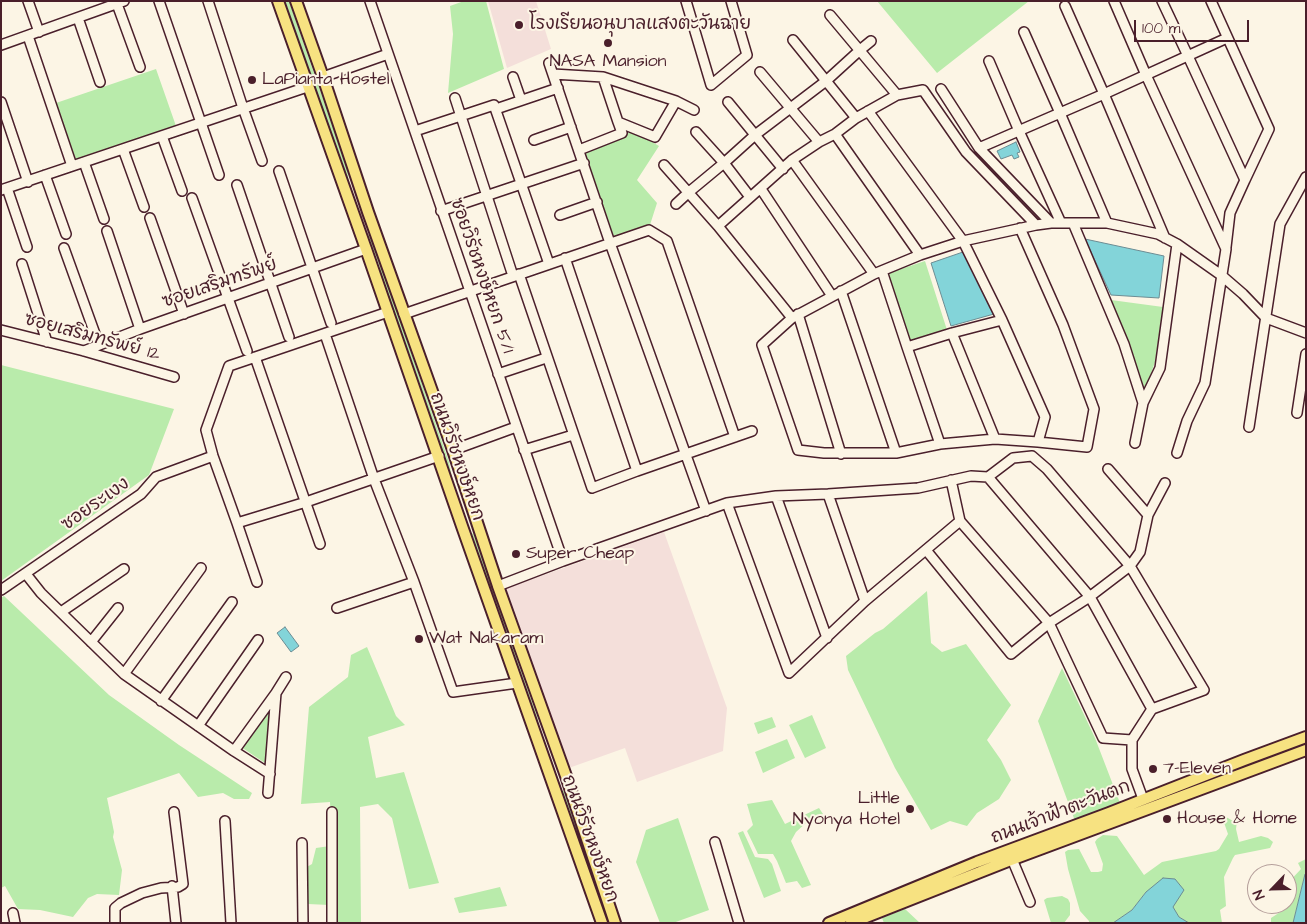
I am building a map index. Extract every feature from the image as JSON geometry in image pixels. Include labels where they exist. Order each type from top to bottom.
[{"type":"main road","name":"ถนนวิรัชหงษ์หยก","points":[[278,1],[602,923]]},
{"type":"main road","name":"ถนนวิรัชหงษ์หยก","points":[[296,1],[368,212],[453,450],[498,586],[566,776],[615,923]]},
{"type":"main road","points":[[354,217],[368,212]]},
{"type":"main road","points":[[463,529],[477,524]]},
{"type":"main road","name":"ถนนเจ้าฟ้าตะวันตก","points":[[829,923],[977,862],[1306,737]]},
{"type":"main road","name":"ถนนเจ้าฟ้าตะวันตก","points":[[852,923],[1012,859],[1306,750]]},
{"type":"main road","points":[[552,781],[566,776]]},
{"type":"street","points":[[28,1],[39,32]]},
{"type":"street","points":[[159,1],[219,175]]},
{"type":"street","points":[[208,1],[262,161]]},
{"type":"street","name":"ซอยวิรัชหงษ์หยก 5/1","points":[[370,1],[563,561]]},
{"type":"street","points":[[686,1],[711,84],[747,55],[731,1]]},
{"type":"street","points":[[1114,1],[1226,248]]},
{"type":"street","points":[[1162,1],[1245,180]]},
{"type":"street","points":[[1177,453],[1187,421],[1205,383],[1230,213],[1269,129],[1211,1]]},
{"type":"street","points":[[1,45],[78,18],[98,6],[121,3],[140,68]]},
{"type":"street","points":[[1065,6],[1165,238]]},
{"type":"street","points":[[830,15],[897,95]]},
{"type":"street","points":[[78,18],[100,82]]},
{"type":"street","points":[[1024,32],[1107,223]]},
{"type":"street","points":[[28,36],[72,166]]},
{"type":"street","points":[[979,148],[1227,38]]},
{"type":"street","points":[[793,40],[856,118]]},
{"type":"street","points":[[676,204],[755,135],[826,81],[871,41]]},
{"type":"street","points":[[323,77],[388,54]]},
{"type":"street","points":[[989,61],[1062,223]]},
{"type":"street","points":[[549,62],[610,243],[706,511]]},
{"type":"street","points":[[760,72],[819,142]]},
{"type":"street","points":[[553,74],[602,77],[676,101],[694,110]]},
{"type":"street","points":[[580,150],[622,134],[602,77]]},
{"type":"street","points":[[513,78],[521,100]]},
{"type":"street","points":[[26,247],[4,190],[307,87]]},
{"type":"street","points":[[496,109],[558,88]]},
{"type":"street","points":[[940,89],[979,148],[1051,223]]},
{"type":"street","points":[[718,226],[792,160],[819,142],[897,95],[923,90],[966,152],[1036,225]]},
{"type":"street","points":[[455,98],[487,196],[592,488],[752,431]]},
{"type":"street","points":[[618,122],[655,137],[676,101]]},
{"type":"street","points":[[1,102],[28,182]]},
{"type":"street","points":[[728,102],[783,168]]},
{"type":"street","points":[[415,131],[494,105],[549,264]]},
{"type":"street","points":[[868,111],[963,241],[1002,320],[1045,417],[1038,442]]},
{"type":"street","points":[[534,140],[571,127]]},
{"type":"street","points":[[696,132],[724,163],[750,197]]},
{"type":"street","points":[[835,134],[920,255]]},
{"type":"street","points":[[162,136],[182,191]]},
{"type":"street","points":[[123,149],[144,207]]},
{"type":"street","points":[[792,160],[878,272],[907,347],[940,444]]},
{"type":"street","points":[[84,162],[104,219]]},
{"type":"street","points":[[441,211],[584,163]]},
{"type":"street","points":[[664,165],[795,316],[842,454]]},
{"type":"street","points":[[279,171],[331,323]]},
{"type":"street","points":[[46,175],[66,234]]},
{"type":"street","points":[[1249,427],[1280,224],[1306,177]]},
{"type":"street","points":[[237,185],[289,336]]},
{"type":"street","points":[[761,189],[837,294],[896,453]]},
{"type":"street","points":[[192,198],[247,351]]},
{"type":"street","points":[[560,215],[597,202]]},
{"type":"street","points":[[150,218],[184,314]]},
{"type":"street","points":[[1020,228],[1064,325],[1094,409],[1087,447],[995,439],[940,444],[896,453],[824,454],[798,450],[762,345],[795,316],[878,272],[920,255],[963,241],[1020,228],[1051,223],[1107,223],[1158,234],[1177,244],[1221,275],[1266,318],[1306,333]]},
{"type":"street","points":[[1073,223],[1124,344],[1143,403]]},
{"type":"street","points":[[404,314],[649,230],[667,241],[734,437]]},
{"type":"street","points":[[107,231],[140,329]]},
{"type":"street","points":[[1135,443],[1143,403],[1160,368],[1177,244]]},
{"type":"street","points":[[64,248],[99,345]]},
{"type":"street","name":"ซอยเสริมทรัพย์","points":[[84,351],[140,329],[366,249]]},
{"type":"street","points":[[565,258],[637,471]]},
{"type":"street","points":[[22,264],[47,342]]},
{"type":"street","points":[[257,582],[238,523],[213,456],[206,430],[230,366],[388,312]]},
{"type":"street","points":[[907,347],[1002,320]]},
{"type":"street","name":"ซอยเสริมทรัพย์ 12","points":[[1,330],[174,377]]},
{"type":"street","points":[[952,333],[995,439]]},
{"type":"street","points":[[325,334],[374,479],[414,582],[453,692],[517,683]]},
{"type":"street","points":[[1296,413],[1303,389],[1306,354]]},
{"type":"street","points":[[256,357],[320,544]]},
{"type":"street","points":[[498,374],[546,358]]},
{"type":"street","points":[[453,450],[516,426]]},
{"type":"street","points":[[524,450],[573,435]]},
{"type":"street","name":"ซอยระเงง","points":[[1,590],[141,494],[156,477],[213,456]]},
{"type":"street","points":[[238,523],[306,502],[438,456]]},
{"type":"street","points":[[498,586],[727,503],[776,496],[918,488],[971,476],[988,477],[1013,458],[1032,456],[1047,469],[1130,566],[1204,690],[1152,709],[1132,740],[1132,769],[1143,799]]},
{"type":"street","points":[[1108,469],[1148,515]]},
{"type":"street","points":[[988,477],[1090,597],[1152,709]]},
{"type":"street","points":[[951,480],[960,521],[1049,623],[1103,738],[1132,740]]},
{"type":"street","points":[[926,550],[1012,654],[1049,623],[1090,597],[1130,566],[1140,552],[1148,515],[1165,483]]},
{"type":"street","points":[[828,494],[865,601]]},
{"type":"street","points":[[776,496],[827,638]]},
{"type":"street","points":[[727,503],[788,672],[865,601],[960,521]]},
{"type":"street","points":[[124,674],[201,568]]},
{"type":"street","points":[[60,612],[124,569]]},
{"type":"street","points":[[26,574],[60,612],[124,674],[270,774]]},
{"type":"street","points":[[337,608],[414,582]]},
{"type":"street","points":[[161,701],[232,602]]},
{"type":"street","points":[[91,642],[118,608]]},
{"type":"street","points":[[198,726],[258,640]]},
{"type":"street","points":[[234,751],[286,677]]},
{"type":"street","points":[[268,792],[276,693]]},
{"type":"street","points":[[115,923],[117,905],[142,893],[172,886],[181,886],[183,882],[174,812]]},
{"type":"street","points":[[332,812],[332,923]]},
{"type":"street","points":[[225,821],[231,923]]},
{"type":"street","points":[[715,842],[739,923]]},
{"type":"street","points":[[302,843],[303,923]]},
{"type":"street","points":[[1012,859],[1030,902]]},
{"type":"street","points":[[172,886],[176,923]]},
{"type":"street","points":[[13,913],[15,923]]},
{"type":"shaded area","name":"โรงเรียนอนุบาลแสงตะวันฉาย","points":[[488,1],[536,1],[551,49],[507,68]]},
{"type":"shaded area","points":[[664,532],[727,708],[723,751],[637,782],[625,748],[566,769],[502,590]]},
{"type":"green space","points":[[285,1],[289,1],[347,168],[349,183],[359,210],[357,211]]},
{"type":"green space","points":[[464,1],[486,1],[504,69],[448,93],[453,34],[450,6]]},
{"type":"green space","points":[[877,1],[1029,1],[937,73]]},
{"type":"green space","points":[[156,69],[176,126],[75,160],[56,103]]},
{"type":"green space","points":[[633,131],[659,146],[637,180],[657,203],[649,228],[612,240],[582,152]]},
{"type":"green space","points":[[370,234],[449,462],[453,483],[461,505],[459,506],[384,287],[379,265],[368,235]]},
{"type":"green space","points":[[925,261],[947,330],[908,343],[886,274]]},
{"type":"green space","points":[[1111,300],[1163,307],[1155,362],[1145,391]]},
{"type":"green space","points":[[1,365],[174,409],[149,475],[1,581]]},
{"type":"green space","points":[[473,533],[537,716],[543,743],[484,577]]},
{"type":"green space","points":[[927,591],[931,643],[942,652],[966,644],[1011,705],[987,740],[1001,760],[1011,780],[999,799],[977,813],[967,826],[950,821],[931,830],[895,768],[848,670],[846,656],[883,629]]},
{"type":"green space","points":[[4,596],[109,695],[179,745],[252,793],[249,799],[234,799],[223,793],[198,797],[179,773],[107,798],[114,832],[113,837],[122,870],[119,895],[97,894],[88,898],[73,917],[40,910],[18,909],[5,886],[1,888],[1,598]]},
{"type":"green space","points":[[367,647],[396,716],[405,725],[368,737],[376,778],[404,772],[439,883],[409,889],[392,818],[378,804],[360,807],[361,923],[336,923],[330,802],[301,804],[309,707],[348,677],[351,655]]},
{"type":"green space","points":[[1062,668],[1095,738],[1120,803],[1075,821],[1038,721]]},
{"type":"green space","points":[[271,708],[265,763],[241,747]]},
{"type":"green space","points":[[812,715],[826,748],[805,758],[789,725]]},
{"type":"green space","points":[[772,717],[776,727],[758,734],[754,723]]},
{"type":"green space","points":[[787,739],[795,758],[763,773],[755,752]]},
{"type":"green space","points":[[562,791],[564,791],[610,923],[605,923],[576,839],[570,813]]},
{"type":"green space","points":[[772,800],[785,824],[819,808],[823,814],[807,822],[796,832],[791,841],[811,885],[802,888],[797,881],[786,883],[773,854],[758,854],[747,831],[753,825],[747,804]]},
{"type":"green space","points":[[1221,814],[1233,821],[1237,821],[1236,829],[1239,842],[1261,836],[1273,842],[1270,848],[1235,855],[1233,858],[1224,877],[1226,906],[1220,910],[1222,923],[1189,923],[1179,917],[1172,907],[1146,892],[1132,910],[1113,923],[1089,923],[1080,911],[1065,852],[1079,849],[1091,872],[1102,871],[1103,864],[1095,842],[1103,835],[1117,836],[1144,875],[1162,862],[1219,849],[1228,834]]},
{"type":"green space","points":[[678,818],[709,910],[673,923],[660,923],[636,862],[646,830]]},
{"type":"green space","points":[[743,831],[755,857],[768,859],[772,864],[781,891],[764,898],[738,833]]},
{"type":"green space","points":[[330,846],[329,905],[308,904],[305,868],[312,864],[316,848]]},
{"type":"green space","points":[[1306,859],[1306,873],[1297,907],[1297,873],[1301,869],[1298,863]]},
{"type":"green space","points":[[500,887],[507,906],[459,913],[454,898]]},
{"type":"green space","points":[[1062,896],[1068,899],[1070,903],[1070,915],[1064,923],[1051,923],[1044,900]]},
{"type":"green space","points":[[905,909],[920,923],[884,923],[882,918]]},
{"type":"green space","points":[[1277,914],[1295,914],[1293,923],[1271,923],[1271,918]]},
{"type":"water","points":[[1016,142],[1020,152],[1017,153],[1019,157],[1014,159],[1012,155],[1001,159],[997,151]]},
{"type":"water","points":[[1085,239],[1164,256],[1159,298],[1111,295]]},
{"type":"water","points":[[963,252],[994,314],[951,326],[931,263]]},
{"type":"water","points":[[285,627],[299,646],[291,652],[277,633]]},
{"type":"water","points":[[1305,874],[1306,923],[1293,923],[1295,914],[1297,914]]},
{"type":"water","points":[[1163,878],[1175,879],[1184,890],[1173,907],[1179,917],[1189,923],[1113,923],[1132,910],[1146,892]]},
{"type":"place","name":"โรงเรียนอนุบาลแสงตะวันฉาย","points":[[519,25]]},
{"type":"place","name":"NASA Mansion","points":[[608,43]]},
{"type":"place","name":"LaPianta Hostel","points":[[252,80]]},
{"type":"place","name":"Super Cheap","points":[[516,554]]},
{"type":"place","name":"Wat Nakaram","points":[[419,639]]},
{"type":"place","name":"7-Eleven","points":[[1153,769]]},
{"type":"place","name":"Little Nyonya Hotel","points":[[910,809]]},
{"type":"place","name":"House & Home","points":[[1167,819]]}]
